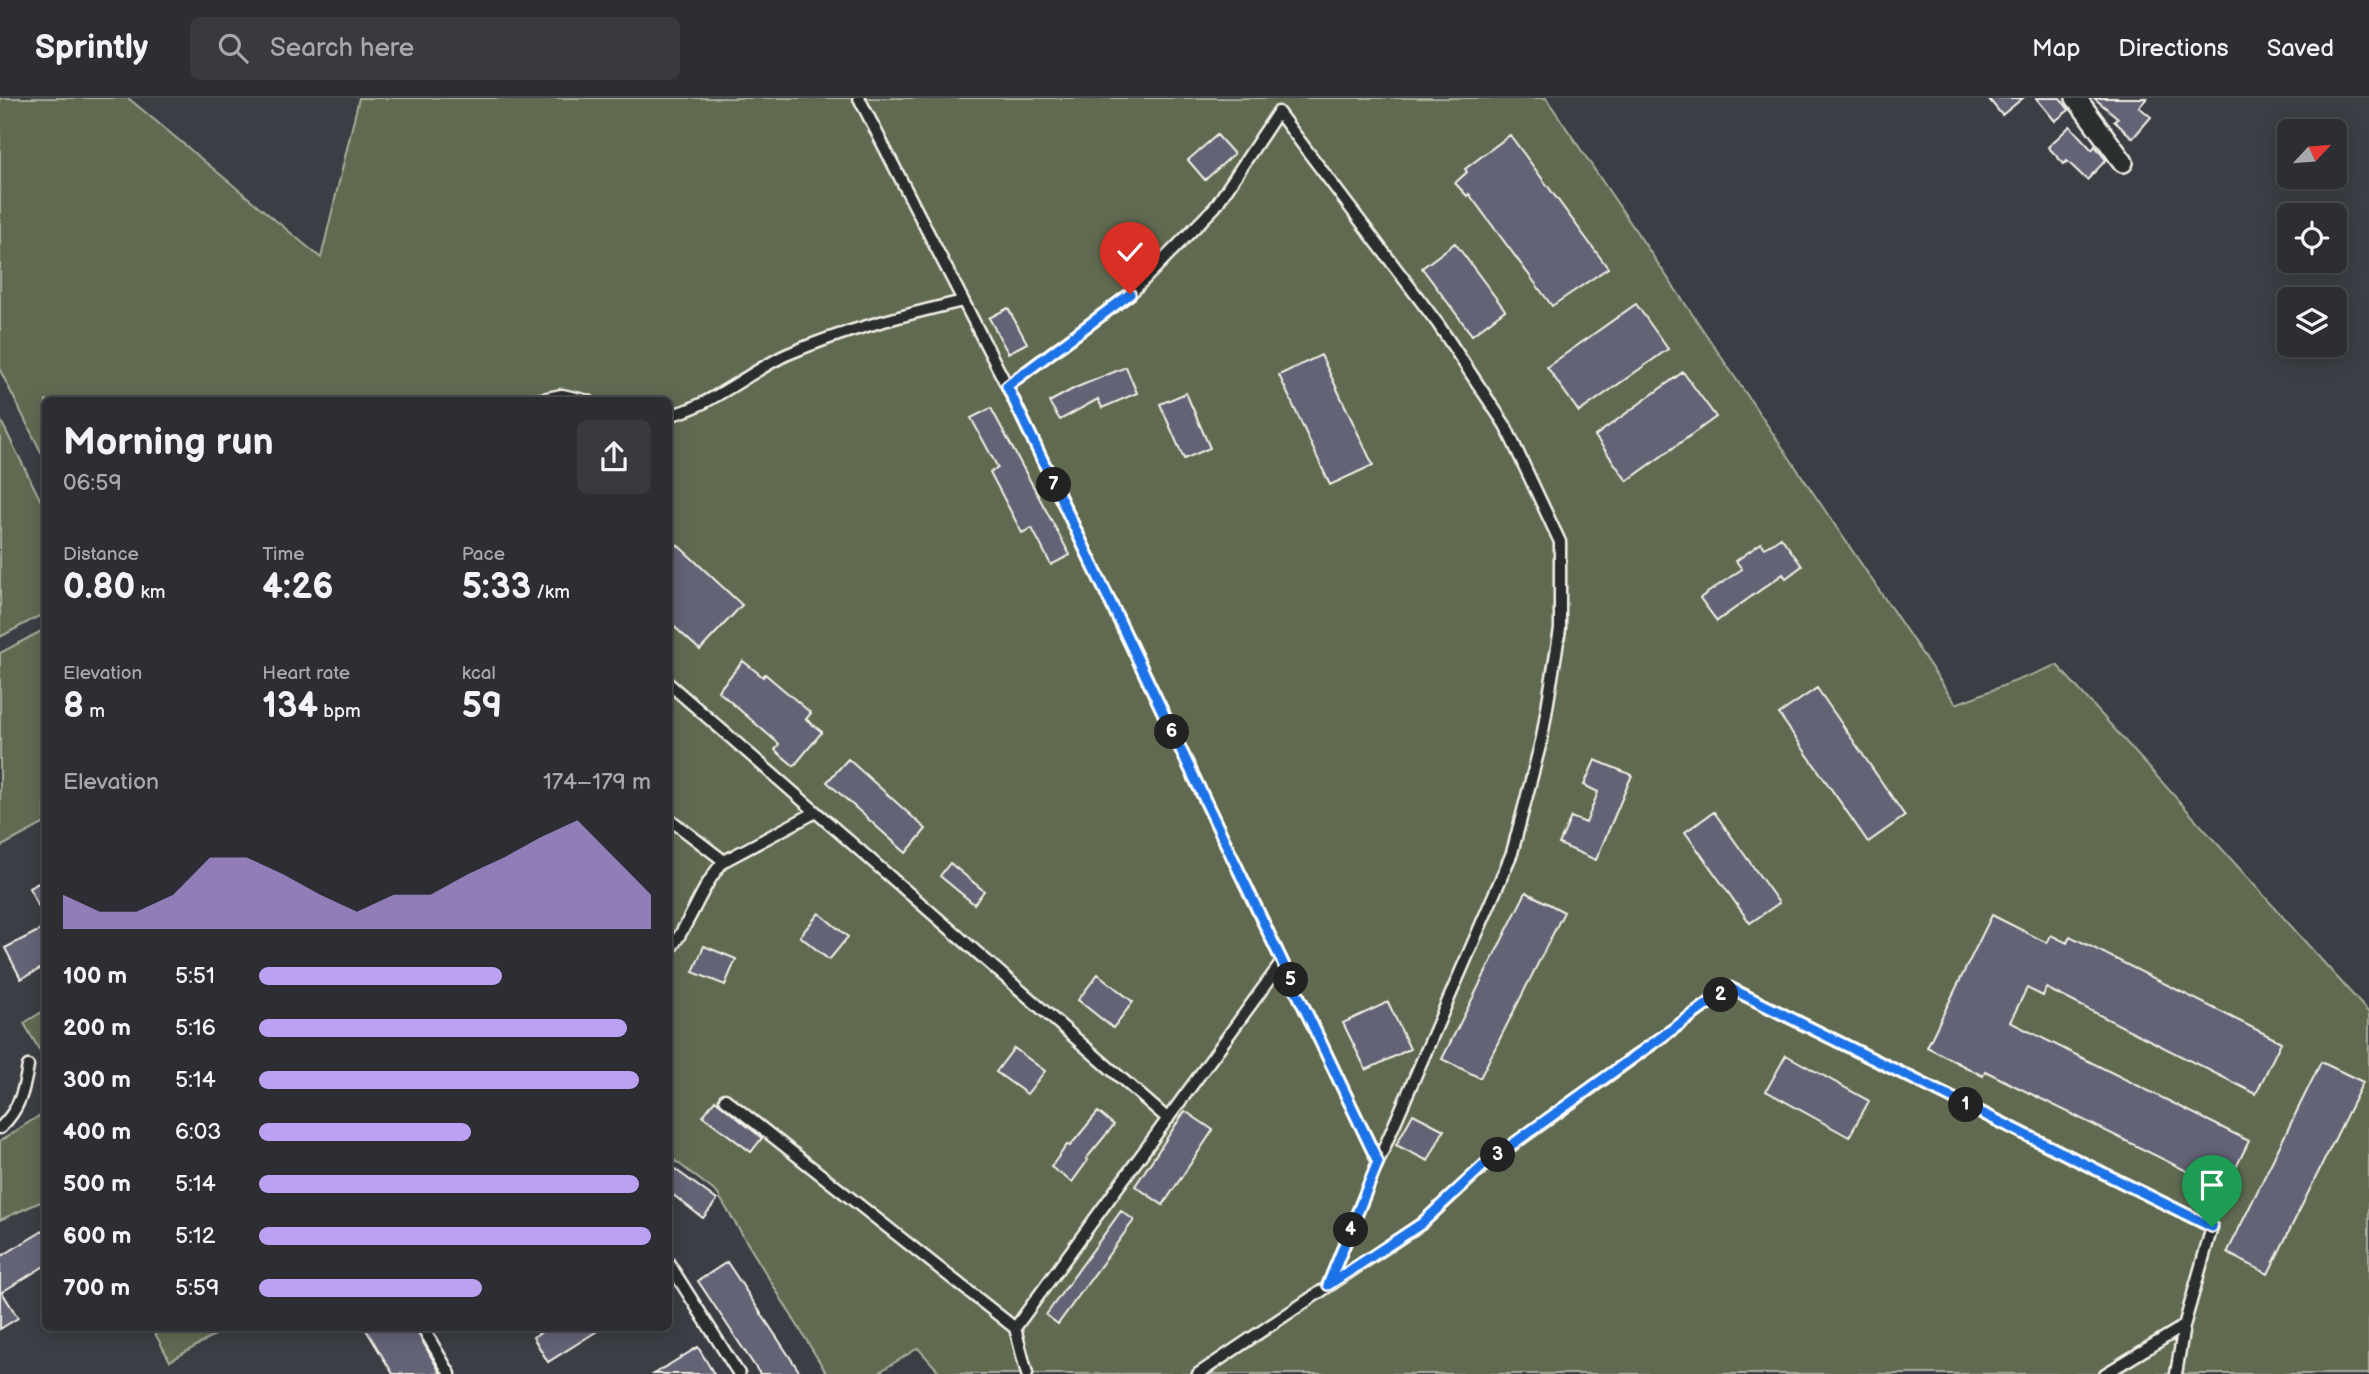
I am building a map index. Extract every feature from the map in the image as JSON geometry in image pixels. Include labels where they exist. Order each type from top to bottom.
[{"type":"street","points":[[2076,98],[2123,162]]},
{"type":"lane","points":[[859,98],[1007,386],[1378,1162]]},
{"type":"lane","points":[[1007,386],[1130,294],[1214,207],[1278,112],[1438,324],[1505,425],[1560,542],[1560,629],[1542,738],[1512,853],[1378,1162],[1328,1285]]},
{"type":"lane","points":[[672,414],[691,409],[785,355],[828,338],[963,301]]},
{"type":"lane","points":[[552,397],[571,397]]},
{"type":"lane","points":[[672,690],[1168,1119]]},
{"type":"lane","points":[[672,948],[713,873],[724,862],[816,812]]},
{"type":"lane","points":[[672,821],[724,862]]},
{"type":"lane","points":[[1015,1328],[1282,962]]},
{"type":"lane","points":[[1198,1374],[1421,1224],[1485,1164],[1730,988],[2212,1227],[2185,1326],[2176,1374]]},
{"type":"lane","points":[[0,1128],[22,1099],[28,1066]]},
{"type":"lane","points":[[725,1099],[1015,1328],[1027,1374]]},
{"type":"lane","points":[[672,1268],[739,1374]]},
{"type":"lane","points":[[2105,1374],[2185,1326]]},
{"type":"lane","points":[[425,1331],[450,1374]]},
{"type":"green space","points":[[0,98],[128,98],[321,258],[359,98],[1546,98],[1956,704],[2057,665],[2369,1013],[2369,1374],[941,1374],[918,1348],[876,1374],[827,1374],[717,1193],[672,1158],[672,397],[42,397],[42,454],[0,370]]},
{"type":"green space","points":[[0,419],[42,503],[42,615],[0,637]]},
{"type":"green space","points":[[42,631],[42,825],[0,847],[0,653]]},
{"type":"green space","points":[[42,1012],[42,1055],[24,1023]]},
{"type":"green space","points":[[42,1114],[42,1201],[0,1220],[0,1141]]},
{"type":"green space","points":[[154,1331],[222,1331],[170,1361]]},
{"type":"building","points":[[1988,98],[2023,98],[2002,115]]},
{"type":"building","points":[[2036,98],[2060,98],[2069,110],[2055,121]]},
{"type":"building","points":[[2094,98],[2147,98],[2139,107],[2151,117],[2133,138],[2114,121],[2118,118]]},
{"type":"building","points":[[2070,126],[2092,150],[2095,146],[2106,160],[2087,180],[2067,161],[2064,164],[2048,147]]},
{"type":"building","points":[[1217,135],[1234,154],[1205,180],[1188,160]]},
{"type":"building","points":[[1510,135],[1608,268],[1552,306],[1469,194],[1467,196],[1455,183],[1467,172],[1465,169]]},
{"type":"building","points":[[1455,243],[1505,310],[1472,335],[1422,268]]},
{"type":"building","points":[[1636,304],[1668,349],[1579,412],[1547,367]]},
{"type":"building","points":[[1008,308],[1027,343],[1008,353],[989,318]]},
{"type":"building","points":[[1321,355],[1373,465],[1330,485],[1279,375]]},
{"type":"building","points":[[1126,367],[1137,393],[1102,408],[1098,399],[1060,420],[1049,402]]},
{"type":"building","points":[[1683,372],[1716,417],[1627,481],[1595,436]]},
{"type":"building","points":[[1186,393],[1210,448],[1184,459],[1160,404]]},
{"type":"building","points":[[991,408],[1070,555],[1051,565],[1032,528],[1022,533],[990,472],[998,468],[971,418]]},
{"type":"building","points":[[1781,537],[1802,566],[1786,578],[1783,574],[1717,621],[1700,598],[1742,569],[1736,561],[1761,543],[1765,548]]},
{"type":"building","points":[[672,540],[742,605],[700,650],[672,625]]},
{"type":"building","points":[[743,661],[763,677],[765,674],[811,713],[806,719],[822,732],[794,766],[775,750],[779,744],[718,691]]},
{"type":"building","points":[[1817,688],[1905,816],[1868,842],[1779,714]]},
{"type":"building","points":[[848,759],[926,829],[906,853],[827,782]]},
{"type":"building","points":[[1595,760],[1632,775],[1596,860],[1559,844],[1571,817],[1586,823],[1598,792],[1584,785]]},
{"type":"building","points":[[1714,812],[1779,903],[1750,923],[1685,832]]},
{"type":"building","points":[[950,863],[984,891],[974,904],[940,876]]},
{"type":"building","points":[[42,881],[42,913],[29,888]]},
{"type":"building","points":[[1526,892],[1564,912],[1480,1078],[1442,1059]]},
{"type":"building","points":[[819,913],[848,937],[829,960],[800,936]]},
{"type":"building","points":[[1992,915],[2047,943],[2051,935],[2067,943],[2070,936],[2281,1042],[2256,1094],[2046,988],[2043,996],[2027,988],[2010,1022],[2249,1141],[2225,1190],[1985,1071],[1983,1076],[1927,1047]]},
{"type":"building","points":[[42,929],[42,968],[21,979],[5,948]]},
{"type":"building","points":[[704,946],[736,959],[725,985],[693,972]]},
{"type":"building","points":[[1098,974],[1133,1002],[1113,1028],[1078,1000]]},
{"type":"building","points":[[1388,1002],[1410,1049],[1366,1070],[1343,1023]]},
{"type":"building","points":[[1014,1048],[1045,1071],[1027,1094],[996,1072]]},
{"type":"building","points":[[1786,1055],[1869,1101],[1849,1137],[1766,1091]]},
{"type":"building","points":[[2321,1062],[2363,1082],[2268,1274],[2227,1253]]},
{"type":"building","points":[[715,1100],[762,1138],[751,1152],[703,1116]]},
{"type":"building","points":[[1185,1111],[1213,1130],[1163,1205],[1135,1186]]},
{"type":"building","points":[[1098,1112],[1114,1125],[1086,1159],[1088,1160],[1072,1182],[1051,1167],[1067,1145],[1070,1146]]},
{"type":"building","points":[[1413,1114],[1444,1130],[1428,1161],[1396,1145]]},
{"type":"building","points":[[672,1167],[717,1200],[703,1218],[672,1194]]},
{"type":"building","points":[[1121,1211],[1134,1220],[1058,1324],[1046,1315]]},
{"type":"building","points":[[42,1231],[42,1267],[2,1292],[18,1318],[0,1329],[0,1257]]},
{"type":"building","points":[[727,1262],[801,1374],[760,1374],[698,1281]]},
{"type":"building","points":[[367,1331],[417,1331],[441,1374],[393,1374]]},
{"type":"building","points":[[543,1331],[597,1331],[548,1362],[533,1337]]},
{"type":"building","points":[[698,1347],[714,1374],[654,1374]]},
{"type":"route","points":[[1130,294],[1007,386],[1378,1162],[1328,1285],[1421,1224],[1485,1164],[1730,988],[2212,1227]]}]
